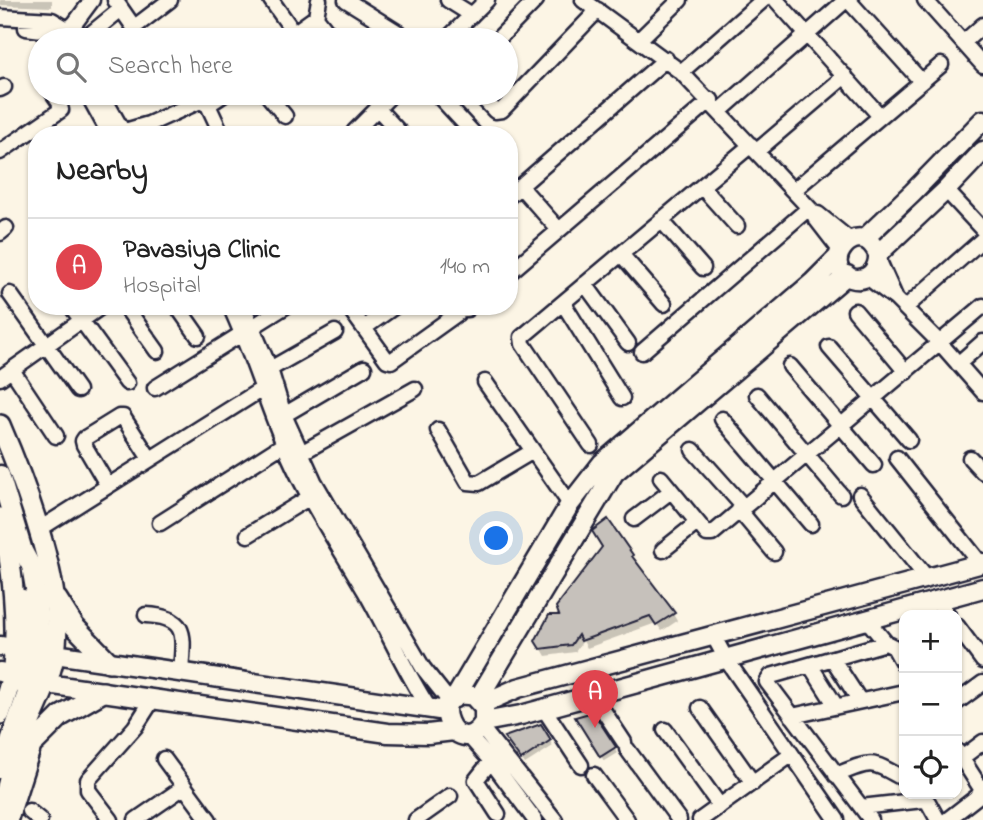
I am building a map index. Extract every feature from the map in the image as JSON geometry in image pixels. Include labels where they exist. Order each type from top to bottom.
[{"type":"highway","points":[[0,425],[21,474],[38,530],[56,614],[27,650],[24,681],[0,714]]},
{"type":"highway","points":[[0,814],[17,752],[27,650],[12,581],[16,556],[1,527]]},
{"type":"highway","points":[[0,587],[16,556]]},
{"type":"highway","points":[[53,592],[74,626],[110,662]]},
{"type":"highway","points":[[17,752],[35,741],[57,719],[103,692]]},
{"type":"main road","points":[[983,120],[913,192],[726,358],[602,463],[569,504],[445,704],[447,722],[544,709],[861,622],[943,608],[983,588]]},
{"type":"main road","points":[[878,257],[983,151]]},
{"type":"main road","points":[[870,242],[878,257],[877,268],[867,277],[853,278],[847,275],[839,264],[848,247],[870,242]]},
{"type":"main road","points":[[474,720],[614,473],[847,275]]},
{"type":"main road","points":[[0,475],[16,556],[31,566],[37,600],[27,650],[445,704],[467,695],[474,720]]},
{"type":"main road","points":[[0,769],[24,681],[388,733],[428,734],[474,720],[518,688],[982,563]]},
{"type":"street","points":[[71,28],[92,0]]},
{"type":"street","points":[[96,28],[118,5],[132,26],[136,26],[170,0]]},
{"type":"street","points":[[271,0],[288,24]]},
{"type":"street","points":[[301,28],[316,18],[319,0]]},
{"type":"street","points":[[346,0],[391,28]]},
{"type":"street","points":[[448,0],[472,15]]},
{"type":"street","points":[[458,28],[487,0]]},
{"type":"street","points":[[509,28],[536,0]]},
{"type":"street","points":[[583,0],[640,39],[681,72],[794,190],[816,219],[848,247]]},
{"type":"street","points":[[640,39],[680,0]]},
{"type":"street","points":[[681,72],[763,0]]},
{"type":"street","points":[[776,0],[880,116]]},
{"type":"street","points":[[518,265],[807,35],[847,0],[921,81]]},
{"type":"street","points":[[930,2],[983,65]]},
{"type":"street","points":[[518,93],[598,10]]},
{"type":"street","points":[[0,17],[52,20],[59,23],[61,28]]},
{"type":"street","points":[[316,18],[324,28]]},
{"type":"street","points":[[964,43],[983,25]]},
{"type":"street","points":[[0,27],[28,28]]},
{"type":"street","points":[[518,188],[666,59]]},
{"type":"street","points":[[794,190],[941,65]]},
{"type":"street","points":[[591,445],[521,340],[522,337],[661,220],[845,76]]},
{"type":"street","points":[[38,126],[61,110],[60,105]]},
{"type":"street","points":[[96,105],[111,126]]},
{"type":"street","points":[[106,105],[114,126]]},
{"type":"street","points":[[143,126],[191,105]]},
{"type":"street","points":[[208,105],[218,126]]},
{"type":"street","points":[[276,105],[285,116]]},
{"type":"street","points":[[359,126],[379,105]]},
{"type":"street","points":[[387,105],[398,126]]},
{"type":"street","points":[[447,105],[467,126]]},
{"type":"street","points":[[489,105],[495,111],[502,110],[507,105]]},
{"type":"street","points":[[0,152],[28,133]]},
{"type":"street","points":[[702,187],[737,226]]},
{"type":"street","points":[[946,190],[983,230]]},
{"type":"street","points":[[518,194],[559,230]]},
{"type":"street","points":[[642,352],[811,210]]},
{"type":"street","points":[[661,220],[703,268]]},
{"type":"street","points":[[901,304],[983,239]]},
{"type":"street","points":[[621,254],[664,304]]},
{"type":"street","points":[[878,257],[901,304]]},
{"type":"street","points":[[867,277],[901,304],[983,392]]},
{"type":"street","points":[[585,284],[628,343]]},
{"type":"street","points":[[10,294],[78,390]]},
{"type":"street","points":[[562,303],[622,398]]},
{"type":"street","points":[[661,478],[709,535],[983,306]]},
{"type":"street","points":[[855,311],[906,373]]},
{"type":"street","points":[[78,315],[127,383]]},
{"type":"street","points":[[56,436],[6,374],[89,315]]},
{"type":"street","points":[[131,315],[157,351]]},
{"type":"street","points":[[183,315],[198,336]]},
{"type":"street","points":[[237,315],[270,369],[289,441],[300,453],[315,494],[445,704]]},
{"type":"street","points":[[245,315],[262,389],[315,494],[413,684],[445,704]]},
{"type":"street","points":[[155,388],[271,315]]},
{"type":"street","points":[[355,315],[387,360],[391,361],[458,315]]},
{"type":"street","points":[[364,328],[382,315]]},
{"type":"street","points":[[270,369],[335,332]]},
{"type":"street","points":[[958,364],[983,342]]},
{"type":"street","points":[[829,348],[909,440]]},
{"type":"street","points":[[790,366],[874,465]]},
{"type":"street","points":[[284,415],[364,368]]},
{"type":"street","points":[[485,382],[569,504]]},
{"type":"street","points":[[38,530],[262,389]]},
{"type":"street","points":[[300,453],[415,389]]},
{"type":"street","points":[[757,395],[841,495]]},
{"type":"street","points":[[108,486],[83,445],[85,438],[123,417],[150,459]]},
{"type":"street","points":[[722,419],[811,524]]},
{"type":"street","points":[[438,430],[471,483],[479,483],[533,451]]},
{"type":"street","points":[[160,523],[289,441]]},
{"type":"street","points":[[693,450],[774,552]]},
{"type":"street","points":[[897,458],[982,563]]},
{"type":"street","points":[[970,458],[983,472]]},
{"type":"street","points":[[634,519],[671,491]]},
{"type":"street","points":[[248,535],[315,494]]},
{"type":"street","points":[[860,495],[927,578]]},
{"type":"street","points":[[663,550],[697,523]]},
{"type":"street","points":[[146,615],[164,616],[176,623],[182,631],[181,672]]},
{"type":"street","points":[[861,622],[880,645]]},
{"type":"street","points":[[962,633],[983,661]]},
{"type":"street","points":[[713,635],[726,659],[836,820]]},
{"type":"street","points":[[871,820],[768,686],[767,679],[880,645],[894,647],[899,656]]},
{"type":"street","points":[[832,658],[860,701]]},
{"type":"street","points":[[810,665],[836,706]]},
{"type":"street","points":[[962,698],[983,682]]},
{"type":"street","points":[[792,716],[899,693]]},
{"type":"street","points":[[593,695],[679,820]]},
{"type":"street","points":[[111,820],[88,790],[88,780],[135,727],[153,699]]},
{"type":"street","points":[[700,708],[753,782]]},
{"type":"street","points":[[544,709],[581,765]]},
{"type":"street","points":[[474,720],[491,761],[535,820]]},
{"type":"street","points":[[474,720],[555,820]]},
{"type":"street","points":[[665,730],[720,806]]},
{"type":"street","points":[[10,820],[35,741]]},
{"type":"street","points":[[962,757],[983,742]]},
{"type":"street","points":[[700,820],[791,755]]},
{"type":"street","points":[[164,759],[209,820]]},
{"type":"street","points":[[947,820],[981,794],[982,790],[962,760]]},
{"type":"street","points":[[491,761],[476,780],[498,814]]},
{"type":"street","points":[[836,775],[871,762],[899,776]]},
{"type":"street","points":[[594,775],[627,820]]},
{"type":"street","points":[[136,820],[184,787]]},
{"type":"street","points":[[416,820],[450,796]]},
{"type":"street","points":[[861,807],[923,800],[932,806],[938,820]]},
{"type":"building","points":[[608,519],[675,613],[656,625],[650,616],[581,641],[578,635],[571,645],[540,649],[535,641],[549,615],[559,615],[556,607],[602,547],[592,531]]},
{"type":"building","points":[[593,712],[616,747],[600,757],[575,717]]},
{"type":"building","points":[[541,724],[551,740],[521,760],[504,737]]},
{"type":"place","name":"Pavasiya Clinic","points":[[595,728]]}]
